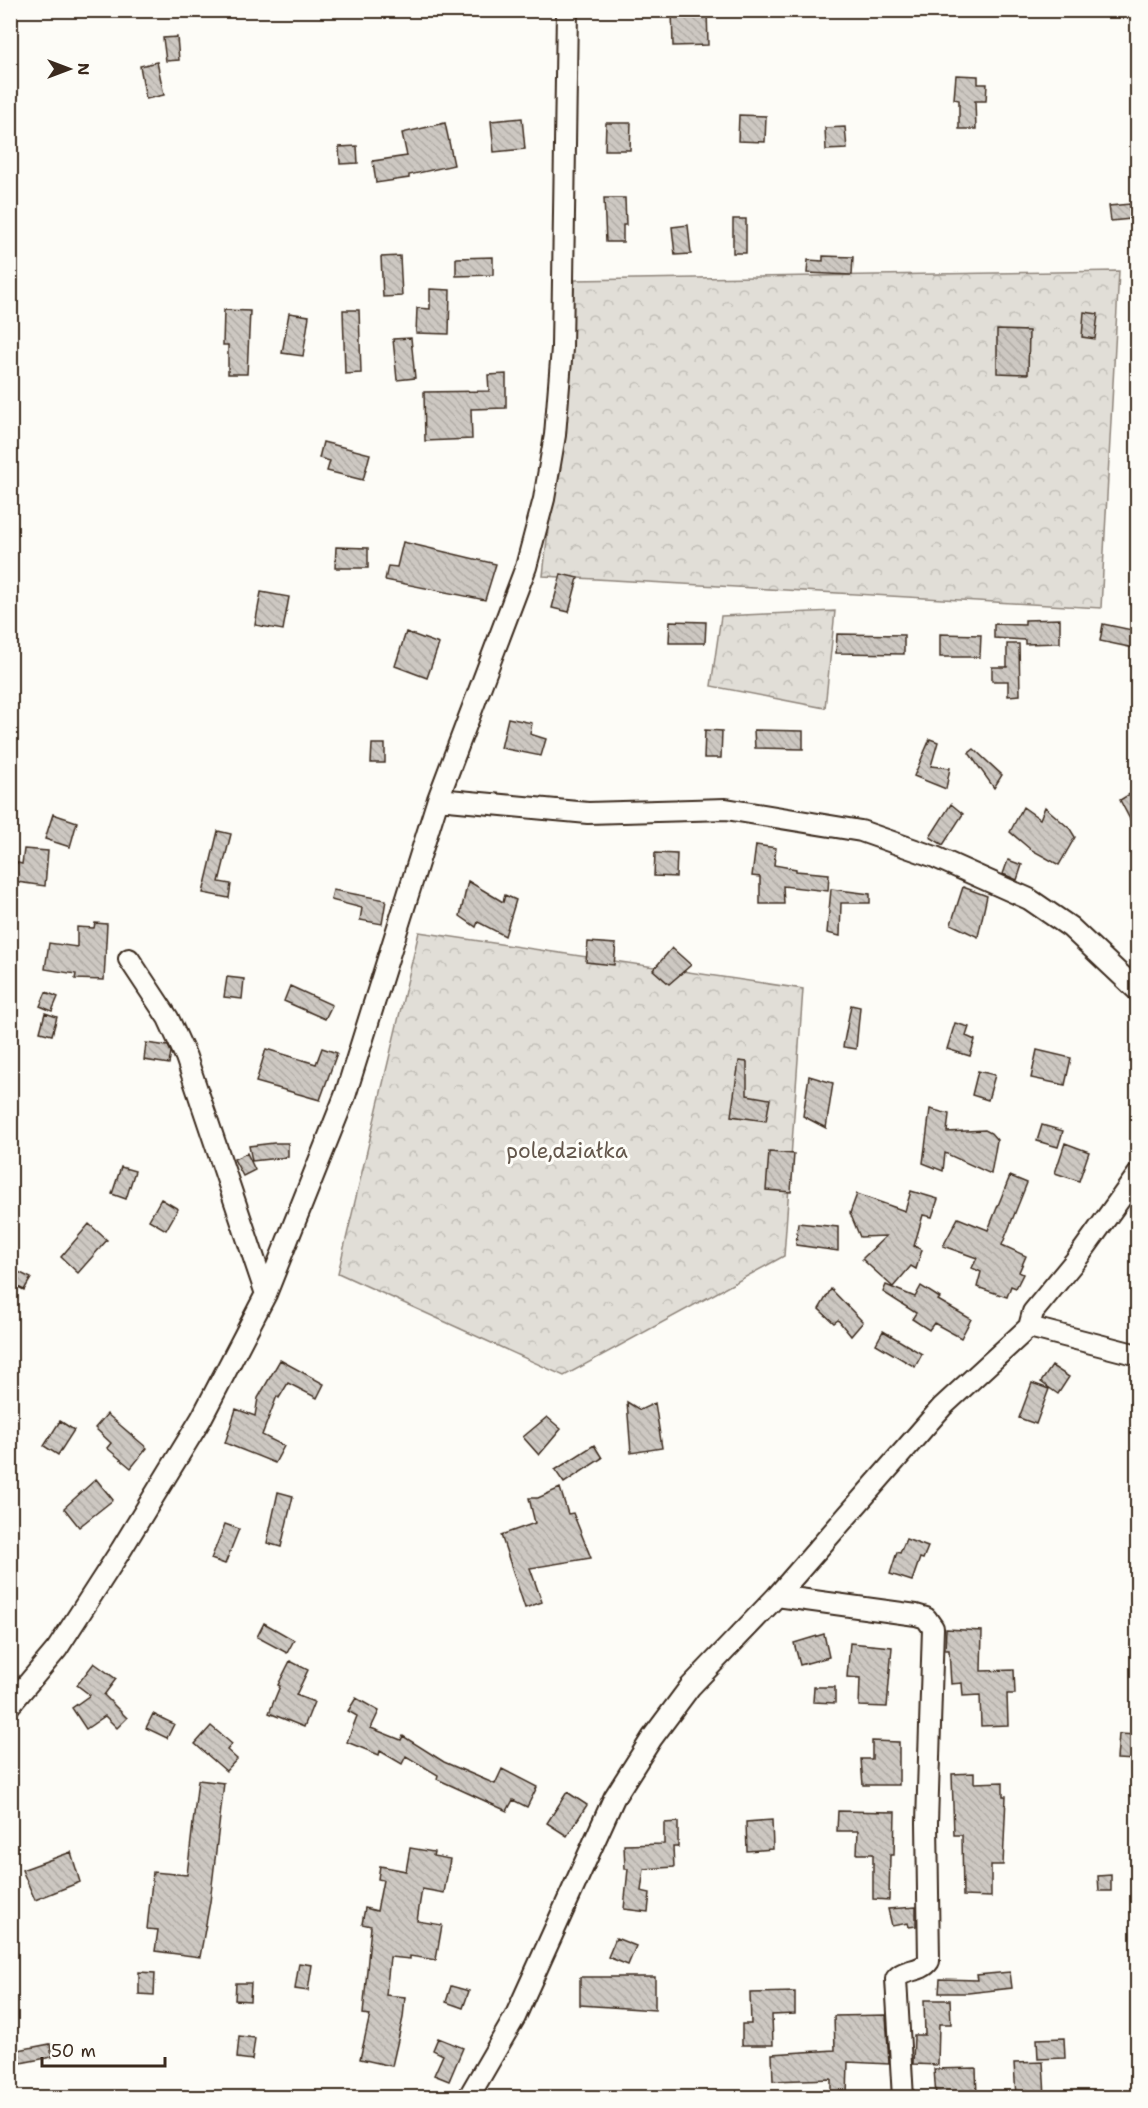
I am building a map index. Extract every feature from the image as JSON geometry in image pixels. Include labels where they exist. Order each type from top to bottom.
[{"type":"street","points":[[10,1705],[57,1650],[121,1550],[201,1419],[266,1294],[345,1096],[438,799],[526,567],[544,499],[555,435],[562,348],[567,10]]},
{"type":"street","points":[[438,799],[588,813],[726,809],[861,831],[935,857],[1029,899],[1070,927],[1137,991]]},
{"type":"street","points":[[129,959],[168,1018],[186,1057],[266,1294]]},
{"type":"street","points":[[468,2097],[515,2017],[614,1798],[632,1767],[690,1687],[777,1596],[942,1407],[1029,1327],[1033,1312],[1079,1257],[1137,1174]]},
{"type":"street","points":[[1029,1327],[1137,1355]]},
{"type":"street","points":[[777,1596],[916,1615],[926,1618],[933,1628],[927,1823],[929,1961],[924,1968],[899,1975],[896,1979],[903,2097]]},
{"type":"green space","points":[[1119,271],[1101,608],[543,576],[575,280]]},
{"type":"green space","points":[[835,611],[825,708],[711,686],[721,616]]},
{"type":"green space","name":"pole,działka","points":[[419,932],[803,989],[784,1256],[564,1376],[338,1273]]},
{"type":"building","points":[[672,10],[707,10],[708,45],[673,46]]},
{"type":"building","points":[[177,37],[179,60],[166,61],[163,38]]},
{"type":"building","points":[[157,62],[164,95],[146,99],[140,66]]},
{"type":"building","points":[[956,75],[978,76],[978,84],[987,84],[986,101],[975,101],[976,129],[959,129],[959,100],[954,99]]},
{"type":"building","points":[[739,115],[766,116],[765,142],[738,141]]},
{"type":"building","points":[[522,118],[525,149],[494,152],[491,121]]},
{"type":"building","points":[[445,123],[454,165],[409,175],[409,178],[376,183],[373,161],[407,156],[402,133]]},
{"type":"building","points":[[606,123],[631,123],[630,150],[605,150]]},
{"type":"building","points":[[845,127],[847,149],[826,150],[825,128]]},
{"type":"building","points":[[357,146],[358,163],[340,164],[339,147]]},
{"type":"building","points":[[604,198],[625,198],[626,225],[623,225],[623,242],[606,242]]},
{"type":"building","points":[[1130,204],[1131,219],[1111,221],[1109,206]]},
{"type":"building","points":[[733,219],[746,219],[746,253],[733,253]]},
{"type":"building","points":[[688,225],[691,254],[675,255],[672,227]]},
{"type":"building","points":[[400,256],[402,296],[383,297],[381,257]]},
{"type":"building","points":[[823,256],[853,257],[852,275],[807,273],[808,260],[823,261]]},
{"type":"building","points":[[493,257],[493,275],[456,276],[456,258]]},
{"type":"building","points":[[430,289],[450,290],[449,334],[416,333],[417,308],[430,309]]},
{"type":"building","points":[[224,310],[250,311],[247,374],[228,374],[228,345],[223,345]]},
{"type":"building","points":[[343,310],[359,310],[361,373],[345,374]]},
{"type":"building","points":[[1084,312],[1098,314],[1095,339],[1082,337]]},
{"type":"building","points":[[289,313],[309,316],[303,356],[282,353]]},
{"type":"building","points":[[997,330],[1029,331],[1028,374],[997,373]]},
{"type":"building","points":[[411,338],[415,378],[397,380],[393,339]]},
{"type":"building","points":[[506,374],[506,408],[471,409],[472,439],[425,441],[424,392],[489,391],[488,375]]},
{"type":"building","points":[[323,442],[370,454],[363,480],[327,471],[330,461],[319,458]]},
{"type":"building","points":[[403,542],[496,564],[485,600],[385,580],[388,566],[397,567]]},
{"type":"building","points":[[336,547],[368,548],[368,568],[335,568]]},
{"type":"building","points":[[561,574],[578,578],[569,612],[552,608]]},
{"type":"building","points":[[261,592],[289,597],[283,630],[255,625]]},
{"type":"building","points":[[1060,619],[1060,643],[1025,644],[1025,640],[994,638],[994,624],[1025,625],[1025,620]]},
{"type":"building","points":[[670,621],[706,622],[705,643],[669,643]]},
{"type":"building","points":[[1103,624],[1137,631],[1134,648],[1100,641]]},
{"type":"building","points":[[406,632],[439,644],[427,678],[395,666]]},
{"type":"building","points":[[837,634],[904,635],[904,654],[836,653]]},
{"type":"building","points":[[940,634],[981,635],[980,657],[940,657]]},
{"type":"building","points":[[1007,644],[1019,644],[1020,695],[1008,696],[1008,681],[992,681],[992,667],[1007,667]]},
{"type":"building","points":[[508,718],[532,723],[530,734],[546,739],[541,756],[501,748]]},
{"type":"building","points":[[705,730],[722,731],[721,758],[704,758]]},
{"type":"building","points":[[754,730],[803,731],[803,749],[755,748]]},
{"type":"building","points":[[930,739],[938,742],[931,766],[950,768],[946,789],[914,776]]},
{"type":"building","points":[[372,744],[385,744],[385,763],[371,763]]},
{"type":"building","points":[[974,749],[1002,775],[994,788],[969,753]]},
{"type":"building","points":[[1133,792],[1137,800],[1137,833],[1120,800]]},
{"type":"building","points":[[951,804],[963,814],[943,845],[930,837]]},
{"type":"building","points":[[1023,807],[1040,819],[1045,807],[1070,829],[1075,837],[1059,865],[1030,849],[1010,832]]},
{"type":"building","points":[[53,814],[77,822],[70,847],[45,839]]},
{"type":"building","points":[[218,831],[231,834],[219,882],[231,884],[229,898],[203,893]]},
{"type":"building","points":[[756,845],[776,848],[774,865],[796,869],[796,871],[829,874],[828,891],[783,886],[784,904],[760,904],[760,877],[752,876]]},
{"type":"building","points":[[24,849],[48,851],[45,886],[10,881],[10,861],[22,864]]},
{"type":"building","points":[[655,853],[677,854],[676,877],[654,876]]},
{"type":"building","points":[[1008,860],[1022,865],[1017,880],[1003,874]]},
{"type":"building","points":[[468,881],[503,902],[505,895],[516,900],[505,936],[478,922],[476,927],[460,916]]},
{"type":"building","points":[[963,887],[987,896],[978,937],[951,924]]},
{"type":"building","points":[[831,889],[870,894],[870,903],[841,903],[840,936],[827,933]]},
{"type":"building","points":[[333,890],[386,900],[382,924],[360,920],[362,908],[331,900]]},
{"type":"building","points":[[95,923],[107,924],[104,980],[75,979],[76,974],[45,969],[49,943],[77,947],[77,927],[94,928]]},
{"type":"building","points":[[588,942],[616,944],[614,965],[586,962]]},
{"type":"building","points":[[672,948],[691,965],[669,984],[653,970]]},
{"type":"building","points":[[227,977],[244,979],[242,999],[224,997]]},
{"type":"building","points":[[290,986],[332,1005],[325,1019],[284,1001]]},
{"type":"building","points":[[46,992],[58,997],[52,1011],[40,1006]]},
{"type":"building","points":[[851,1005],[860,1007],[856,1049],[843,1047]]},
{"type":"building","points":[[45,1013],[57,1017],[52,1035],[40,1032]]},
{"type":"building","points":[[955,1023],[969,1027],[966,1036],[975,1040],[970,1056],[947,1049]]},
{"type":"building","points":[[146,1043],[168,1046],[171,1052],[169,1064],[144,1060]]},
{"type":"building","points":[[322,1048],[337,1053],[320,1100],[256,1082],[266,1049],[316,1064]]},
{"type":"building","points":[[1037,1050],[1071,1058],[1065,1085],[1031,1078]]},
{"type":"building","points":[[739,1061],[747,1062],[747,1095],[770,1099],[766,1121],[731,1116]]},
{"type":"building","points":[[978,1071],[995,1075],[988,1100],[972,1095]]},
{"type":"building","points":[[809,1076],[833,1083],[826,1128],[803,1116]]},
{"type":"building","points":[[930,1109],[949,1114],[947,1132],[985,1130],[991,1133],[997,1140],[991,1174],[945,1153],[943,1171],[923,1163]]},
{"type":"building","points":[[1042,1125],[1063,1131],[1058,1147],[1037,1141]]},
{"type":"building","points":[[288,1143],[288,1157],[252,1161],[249,1146]]},
{"type":"building","points":[[1065,1143],[1089,1152],[1079,1181],[1055,1173]]},
{"type":"building","points":[[769,1152],[794,1154],[791,1192],[766,1190]]},
{"type":"building","points":[[247,1153],[255,1170],[243,1176],[234,1159]]},
{"type":"building","points":[[121,1167],[135,1171],[126,1199],[112,1194]]},
{"type":"building","points":[[1010,1176],[1027,1183],[1002,1245],[1026,1256],[1019,1272],[1023,1274],[1016,1288],[1011,1286],[1007,1297],[977,1287],[981,1272],[972,1268],[977,1258],[943,1246],[958,1218],[988,1230]]},
{"type":"building","points":[[911,1191],[938,1199],[932,1217],[923,1215],[914,1246],[922,1250],[916,1269],[911,1266],[893,1287],[862,1259],[886,1236],[860,1237],[850,1213],[857,1194],[905,1211]]},
{"type":"building","points":[[161,1199],[178,1209],[166,1230],[149,1220]]},
{"type":"building","points":[[798,1223],[838,1227],[838,1251],[796,1245]]},
{"type":"building","points":[[89,1224],[107,1240],[78,1273],[61,1257]]},
{"type":"building","points":[[10,1268],[31,1278],[24,1290],[10,1283]]},
{"type":"building","points":[[886,1285],[915,1297],[921,1286],[940,1298],[938,1300],[971,1319],[961,1338],[934,1323],[929,1330],[912,1319],[916,1313],[883,1292]]},
{"type":"building","points":[[831,1289],[863,1322],[851,1336],[838,1320],[834,1323],[819,1309]]},
{"type":"building","points":[[883,1331],[922,1354],[915,1367],[876,1344]]},
{"type":"building","points":[[280,1360],[324,1384],[317,1398],[288,1383],[279,1398],[277,1396],[262,1435],[284,1446],[275,1463],[225,1443],[236,1409],[255,1416],[258,1398]]},
{"type":"building","points":[[1052,1366],[1069,1377],[1058,1394],[1041,1382]]},
{"type":"building","points":[[1032,1383],[1049,1389],[1036,1424],[1019,1418]]},
{"type":"building","points":[[627,1402],[640,1410],[655,1403],[662,1448],[631,1453]]},
{"type":"building","points":[[107,1414],[147,1448],[131,1468],[107,1448],[111,1443],[95,1428]]},
{"type":"building","points":[[547,1417],[561,1429],[539,1455],[523,1437]]},
{"type":"building","points":[[60,1421],[74,1430],[58,1455],[44,1446]]},
{"type":"building","points":[[594,1445],[602,1458],[564,1483],[555,1470]]},
{"type":"building","points":[[96,1479],[113,1500],[79,1527],[64,1508]]},
{"type":"building","points":[[560,1488],[568,1514],[573,1513],[591,1558],[530,1568],[542,1602],[525,1608],[501,1535],[535,1523],[529,1498],[538,1498]]},
{"type":"building","points":[[278,1492],[293,1496],[281,1547],[267,1543]]},
{"type":"building","points":[[225,1524],[239,1529],[225,1564],[211,1559]]},
{"type":"building","points":[[906,1539],[928,1547],[923,1559],[920,1558],[912,1581],[890,1574],[897,1552],[900,1553]]},
{"type":"building","points":[[264,1623],[294,1640],[287,1653],[257,1637]]},
{"type":"building","points":[[946,1629],[982,1631],[981,1671],[1014,1670],[1015,1694],[1007,1694],[1008,1725],[981,1726],[980,1695],[963,1696],[962,1683],[951,1684],[949,1650],[945,1650]]},
{"type":"building","points":[[824,1634],[829,1657],[800,1665],[794,1643]]},
{"type":"building","points":[[850,1643],[892,1647],[887,1707],[859,1706],[860,1678],[847,1677]]},
{"type":"building","points":[[290,1661],[308,1670],[296,1695],[314,1702],[304,1727],[269,1713],[280,1686],[278,1685]]},
{"type":"building","points":[[94,1663],[116,1679],[104,1695],[127,1718],[117,1728],[105,1716],[86,1729],[72,1708],[90,1695],[77,1685]]},
{"type":"building","points":[[814,1687],[835,1687],[835,1703],[813,1702]]},
{"type":"building","points":[[356,1698],[379,1711],[371,1728],[401,1740],[403,1736],[444,1762],[495,1784],[502,1769],[537,1787],[527,1807],[513,1800],[507,1811],[437,1779],[438,1775],[406,1756],[402,1764],[380,1751],[379,1755],[347,1742],[357,1716],[348,1711]]},
{"type":"building","points":[[153,1714],[174,1724],[167,1738],[146,1728]]},
{"type":"building","points":[[211,1726],[232,1744],[227,1750],[237,1759],[226,1771],[195,1744]]},
{"type":"building","points":[[1119,1734],[1137,1735],[1137,1760],[1117,1759]]},
{"type":"building","points":[[872,1741],[899,1742],[899,1785],[863,1785],[861,1759],[872,1759]]},
{"type":"building","points":[[974,1773],[974,1783],[1003,1782],[1003,1796],[1006,1796],[1003,1865],[991,1865],[991,1897],[963,1896],[962,1835],[954,1835],[952,1774]]},
{"type":"building","points":[[198,1780],[224,1783],[210,1902],[200,1957],[155,1951],[158,1930],[147,1929],[153,1872],[187,1875]]},
{"type":"building","points":[[567,1792],[587,1805],[567,1836],[547,1823]]},
{"type":"building","points":[[838,1811],[895,1812],[894,1855],[890,1855],[889,1900],[873,1899],[873,1854],[857,1854],[858,1831],[837,1831]]},
{"type":"building","points":[[772,1820],[773,1849],[747,1851],[746,1822]]},
{"type":"building","points":[[678,1822],[678,1847],[673,1847],[674,1867],[644,1869],[641,1891],[650,1893],[648,1912],[624,1909],[628,1869],[625,1869],[624,1845],[664,1844],[664,1823]]},
{"type":"building","points":[[410,1848],[434,1852],[433,1856],[450,1859],[444,1893],[422,1889],[417,1921],[442,1925],[436,1960],[410,1956],[410,1959],[390,1957],[386,1995],[405,1997],[403,2018],[392,2066],[360,2059],[370,2015],[363,2014],[371,1926],[362,1924],[365,1908],[377,1911],[383,1880],[378,1879],[380,1866],[406,1871]]},
{"type":"building","points":[[71,1852],[80,1882],[35,1900],[22,1870]]},
{"type":"building","points":[[1111,1875],[1111,1891],[1099,1891],[1098,1876]]},
{"type":"building","points":[[916,1907],[916,1926],[909,1927],[908,1923],[892,1926],[888,1909]]},
{"type":"building","points":[[616,1938],[636,1946],[628,1965],[608,1957]]},
{"type":"building","points":[[299,1963],[312,1965],[308,1991],[295,1989]]},
{"type":"building","points":[[139,1972],[155,1973],[154,1995],[139,1994]]},
{"type":"building","points":[[1010,1972],[1012,1988],[968,1993],[939,1993],[940,1979],[978,1980],[977,1975]]},
{"type":"building","points":[[580,1977],[655,1977],[655,2010],[580,2005]]},
{"type":"building","points":[[236,1983],[251,1983],[250,2001],[235,2000]]},
{"type":"building","points":[[451,1986],[469,1991],[463,2008],[446,2002]]},
{"type":"building","points":[[795,1992],[795,2014],[772,2015],[773,2045],[742,2045],[742,2024],[751,2024],[750,1993]]},
{"type":"building","points":[[924,2000],[950,2000],[951,2024],[939,2024],[938,2065],[913,2064],[914,2035],[925,2035]]},
{"type":"building","points":[[886,2015],[889,2064],[848,2062],[847,2097],[831,2097],[831,2079],[773,2081],[772,2054],[835,2050],[834,2016]]},
{"type":"building","points":[[239,2036],[255,2038],[252,2060],[237,2058]]},
{"type":"building","points":[[438,2038],[463,2048],[449,2081],[434,2075],[443,2055],[433,2050]]},
{"type":"building","points":[[1064,2038],[1065,2058],[1038,2059],[1037,2039]]},
{"type":"building","points":[[50,2044],[52,2057],[15,2064],[13,2051]]},
{"type":"building","points":[[1043,2062],[1045,2097],[1016,2097],[1014,2063]]},
{"type":"building","points":[[976,2068],[977,2097],[936,2097],[934,2069]]}]
